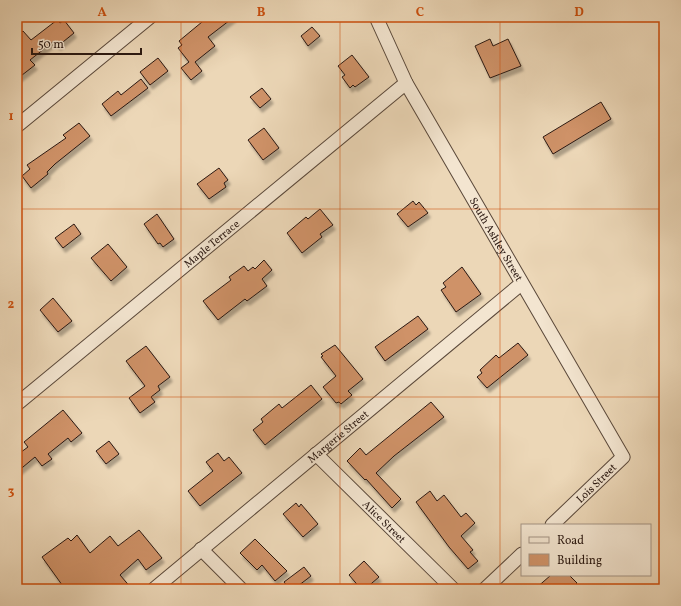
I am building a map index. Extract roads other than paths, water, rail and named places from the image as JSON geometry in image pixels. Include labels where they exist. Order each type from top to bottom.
[{"type":"street","points":[[17,126],[150,17]]},
{"type":"street","name":"South Ashley Street","points":[[376,17],[406,83],[521,284],[623,457]]},
{"type":"street","name":"Maple Terrace","points":[[17,404],[406,83]]},
{"type":"street","name":"Margerie Street","points":[[154,589],[521,284]]},
{"type":"street","name":"Alice Street","points":[[316,454],[453,589]]},
{"type":"street","name":"Lois Street","points":[[553,524],[623,457]]},
{"type":"street","points":[[201,549],[241,589]]},
{"type":"street","points":[[485,589],[521,555]]}]
